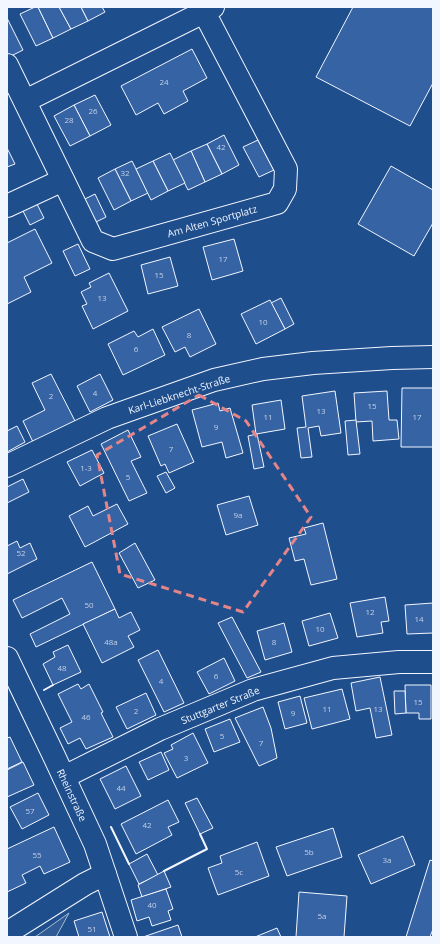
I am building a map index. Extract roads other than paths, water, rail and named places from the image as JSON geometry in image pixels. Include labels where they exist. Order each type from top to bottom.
[{"type":"street","name":"Am Alten Sportplatz","points":[[7,65],[93,241],[113,249],[277,203],[285,189],[286,168],[208,10],[25,101]]},
{"type":"street","points":[[7,206],[63,180]]},
{"type":"street","name":"Karl-Liebknecht-Straße","points":[[7,466],[107,418],[214,380],[263,369],[314,363],[433,357]]},
{"type":"street","name":"Rheinstraße","points":[[7,658],[95,844],[126,937]]},
{"type":"street","name":"Stuttgarter Straße","points":[[64,777],[160,729],[252,690],[333,668],[399,662],[433,662]]},
{"type":"street","points":[[7,933],[85,884],[105,874]]}]
